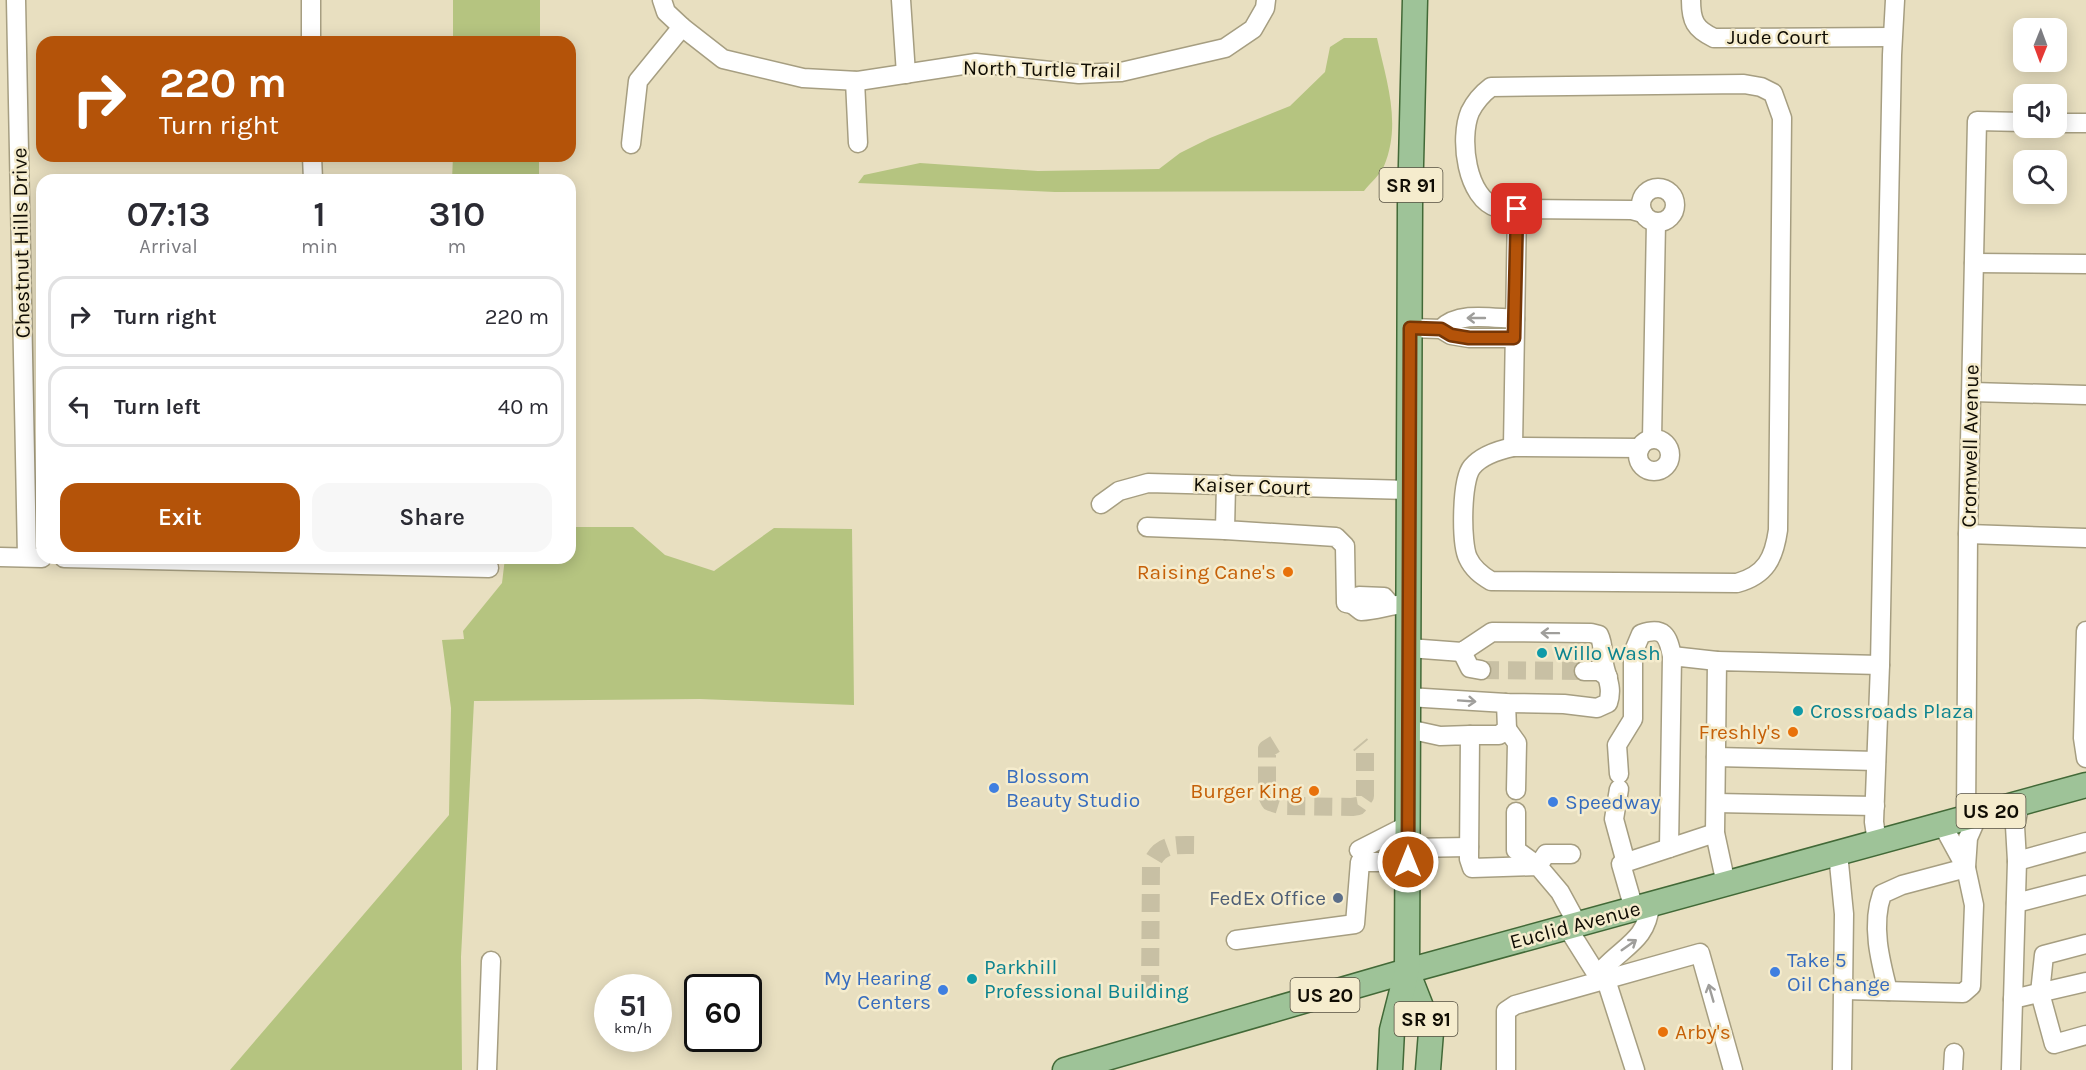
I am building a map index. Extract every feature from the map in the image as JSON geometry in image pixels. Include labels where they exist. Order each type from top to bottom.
[{"type":"main road","name":"SR 91","points":[[1390,1070],[1392,1030],[1407,971],[1409,648],[1399,604],[1409,490],[1415,0]]},
{"type":"main road","name":"Euclid Avenue","points":[[1065,1070],[1407,971],[2086,785]]},
{"type":"main road","name":"SR 91","points":[[1407,971],[1431,1032],[1428,1070]]},
{"type":"street","name":"Chestnut Hills Drive","points":[[16,0],[34,557]]},
{"type":"street","points":[[311,0],[311,36]]},
{"type":"street","points":[[901,0],[906,74]]},
{"type":"street","name":"North Turtle Trail","points":[[664,6],[682,27],[723,59],[803,78],[855,81],[976,63],[1079,74],[1121,72],[1225,48],[1253,29],[1266,0]]},
{"type":"street","name":"Jude Court","points":[[1691,0],[1691,15],[1698,30],[1714,38],[1892,46]]},
{"type":"street","points":[[1877,843],[1875,806],[1880,665],[1892,46],[1896,0]]},
{"type":"street","points":[[631,144],[638,81],[682,27]]},
{"type":"street","points":[[855,81],[858,143]]},
{"type":"street","points":[[1744,84],[1761,87],[1773,93],[1782,118],[1778,530],[1775,551],[1767,568],[1750,579],[1737,583],[1491,581],[1478,573],[1467,557],[1464,497],[1471,467],[1497,450],[1513,447],[1646,444],[1649,218],[1632,210],[1517,209],[1497,208],[1476,191],[1466,162],[1470,113],[1482,94],[1491,87],[1744,84]]},
{"type":"street","name":"Cromwell Avenue","points":[[1966,868],[1972,816],[1968,534],[1977,121],[2013,122]]},
{"type":"street","points":[[2067,123],[2086,123]]},
{"type":"street","points":[[1513,447],[1517,209]]},
{"type":"street","points":[[1974,263],[2086,264]]},
{"type":"street","points":[[1441,329],[1452,320],[1515,319]]},
{"type":"street","points":[[1410,328],[1441,329],[1451,335],[1469,338],[1514,338]]},
{"type":"street","points":[[1972,392],[2086,395]]},
{"type":"street","name":"Kaiser Court","points":[[1101,504],[1119,491],[1148,483],[1409,490]]},
{"type":"street","points":[[1225,530],[1226,484]]},
{"type":"street","points":[[1147,527],[1336,537],[1346,546],[1346,603],[1352,604],[1361,611],[1383,610],[1399,604]]},
{"type":"street","points":[[1968,534],[2086,538]]},
{"type":"street","points":[[0,557],[34,557]]},
{"type":"street","points":[[390,564],[489,568]]},
{"type":"street","points":[[1635,1070],[1607,984],[1605,967],[1618,953],[1638,939],[1648,920],[1623,863],[1614,819],[1619,781],[1617,745],[1633,719],[1633,652],[1641,634],[1651,631],[1663,633],[1668,639],[1672,656],[1669,848]]},
{"type":"street","points":[[2086,631],[2083,738],[2086,758]]},
{"type":"street","points":[[1408,697],[1506,704],[1604,707],[1611,696],[1604,663],[1603,644],[1599,635],[1591,633],[1492,632],[1462,652],[1409,648]]},
{"type":"street","points":[[1462,652],[1470,668],[1481,670]]},
{"type":"street","points":[[1672,656],[1717,661],[1880,665]]},
{"type":"street","points":[[1717,661],[1715,833],[1726,884]]},
{"type":"street","points":[[1584,671],[1599,671],[1608,677]]},
{"type":"street","points":[[1506,704],[1507,729],[1517,743],[1516,790]]},
{"type":"street","points":[[1408,729],[1440,736],[1499,735],[1507,729]]},
{"type":"street","points":[[1470,735],[1469,860],[1472,868],[1538,866]]},
{"type":"street","points":[[1716,757],[1876,761]]},
{"type":"street","points":[[1716,803],[1875,806]]},
{"type":"street","points":[[2012,1070],[2017,861],[2015,826],[2020,803]]},
{"type":"street","points":[[1516,812],[1516,850],[1538,866],[1560,892],[1594,970],[1607,984]]},
{"type":"street","points":[[1844,990],[1963,993],[1971,986],[1974,905],[1966,868],[1942,824]]},
{"type":"street","points":[[1623,863],[1715,833]]},
{"type":"street","points":[[2017,861],[2086,842]]},
{"type":"street","points":[[1360,856],[1408,845],[1469,847]]},
{"type":"street","points":[[1360,856],[1408,845]]},
{"type":"street","points":[[1838,853],[1844,914],[1842,1070]]},
{"type":"street","points":[[1538,866],[1546,854],[1571,854]]},
{"type":"street","points":[[1236,940],[1355,924],[1360,856]]},
{"type":"street","points":[[1888,991],[1877,935],[1877,908],[1882,894],[1902,885],[1966,868]]},
{"type":"street","points":[[2016,903],[2086,885]]},
{"type":"street","points":[[2086,944],[2044,956],[2040,993],[2054,1044],[2086,1035]]},
{"type":"street","points":[[1506,1070],[1506,1011],[1515,1005],[1607,984],[1700,953],[1733,1070]]},
{"type":"street","points":[[487,1070],[491,961]]},
{"type":"street","points":[[2013,999],[2086,982]]},
{"type":"green space","points":[[453,0],[540,0],[540,36],[453,36]]},
{"type":"green space","points":[[1344,38],[1377,38],[1391,102],[1392,134],[1389,150],[1384,166],[1364,191],[1055,192],[858,183],[864,175],[920,163],[1038,171],[1159,169],[1180,153],[1210,138],[1290,106],[1325,72],[1330,47]]},
{"type":"green space","points":[[453,162],[539,162],[539,174],[452,174]]},
{"type":"green space","points":[[576,527],[633,527],[665,555],[714,571],[774,528],[852,529],[854,705],[700,699],[474,701],[461,957],[462,1070],[230,1070],[449,815],[451,708],[442,640],[464,639],[463,631],[502,583],[504,564],[576,564]]},
{"type":"tunnel","points":[[1481,670],[1584,671]]},
{"type":"tunnel","points":[[1275,744],[1267,749],[1267,796],[1270,802],[1283,806],[1352,807],[1358,806],[1365,796],[1365,750],[1360,744]]},
{"type":"tunnel","points":[[1150,993],[1151,865],[1159,852],[1170,846],[1198,845]]},
{"type":"place","name":"Raising Cane's","points":[[1288,572]]},
{"type":"place","name":"Willo Wash","points":[[1542,653]]},
{"type":"place","name":"Crossroads Plaza","points":[[1798,711]]},
{"type":"place","name":"Freshly's","points":[[1793,732]]},
{"type":"place","name":"Blossom Beauty Studio","points":[[994,788]]},
{"type":"place","name":"Burger King","points":[[1314,791]]},
{"type":"place","name":"Speedway","points":[[1553,802]]},
{"type":"place","name":"FedEx Office","points":[[1338,898]]},
{"type":"place","name":"Take 5 Oil Change","points":[[1775,972]]},
{"type":"place","name":"Parkhill Professional Building","points":[[972,979]]},
{"type":"place","name":"My Hearing Centers","points":[[943,990]]},
{"type":"place","name":"Arby's","points":[[1663,1032]]},
{"type":"route","points":[[1408,862],[1410,328],[1441,329],[1451,335],[1469,338],[1514,338],[1517,209]]}]
